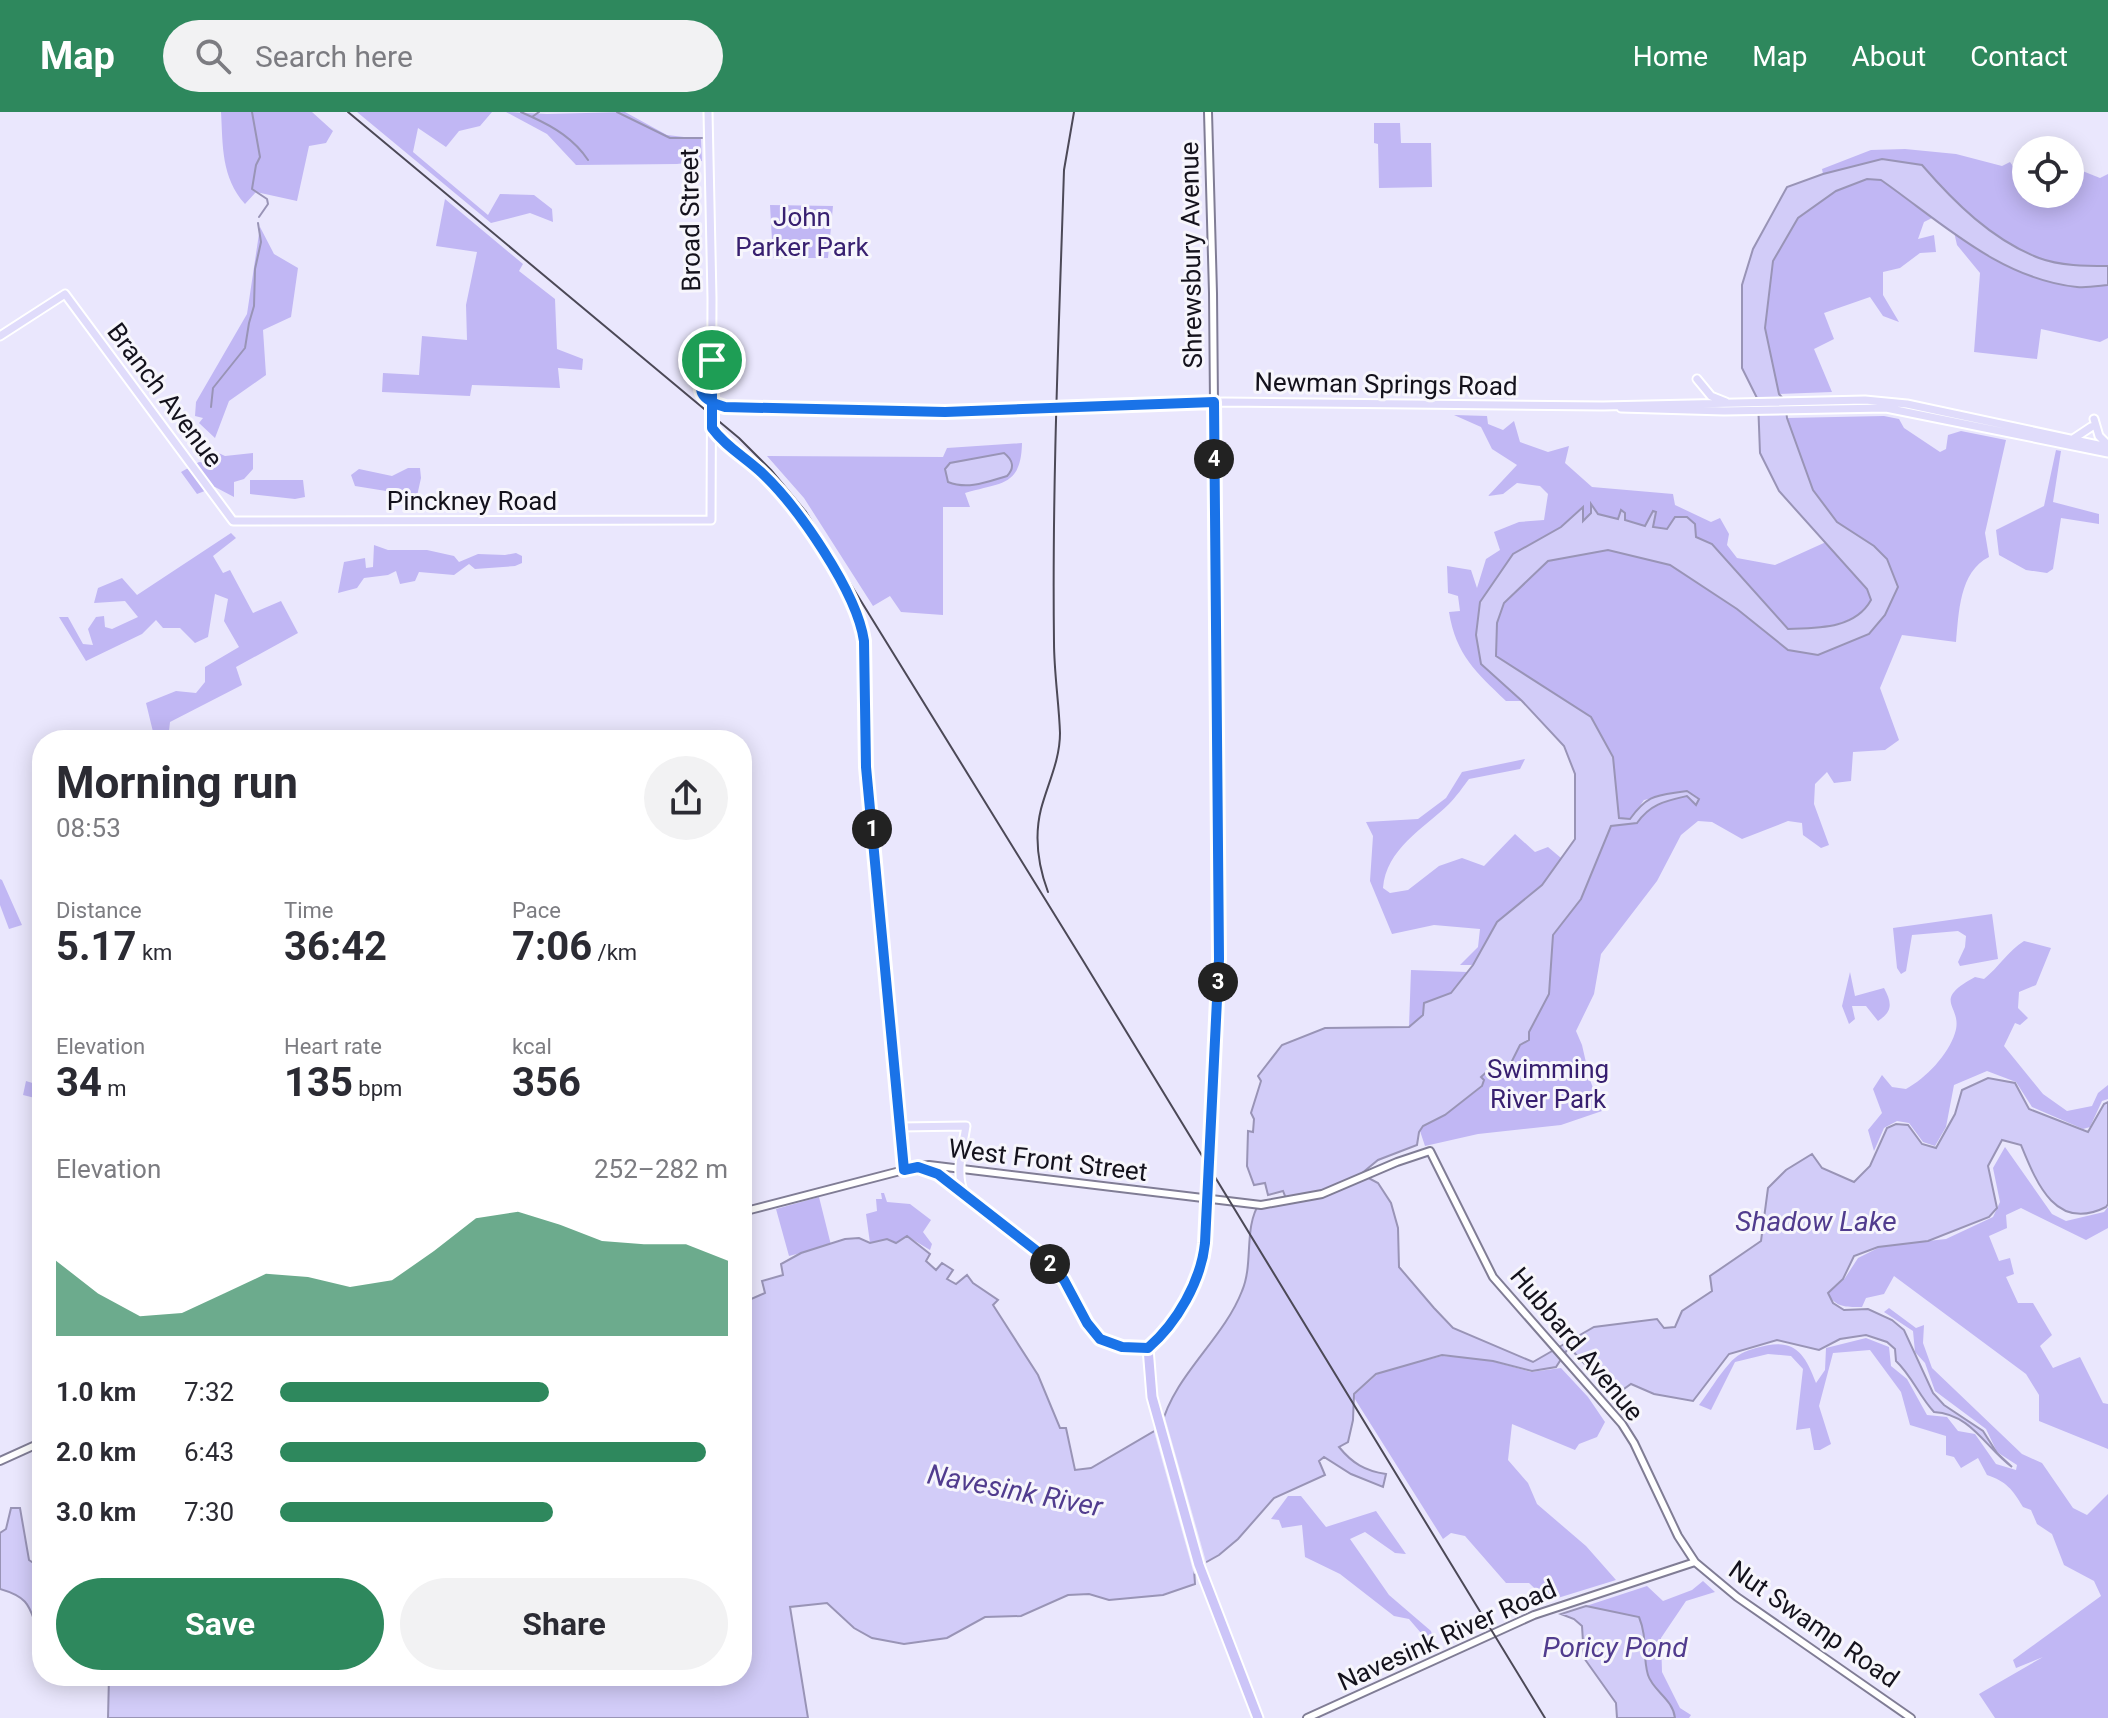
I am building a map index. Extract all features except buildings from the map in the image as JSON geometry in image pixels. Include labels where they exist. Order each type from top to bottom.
[{"type":"highway","points":[[1148,1348],[1155,1407],[1209,1606],[1251,1718]]},
{"type":"highway","points":[[1202,1572],[1258,1718]]},
{"type":"main road","name":"Broad Street","points":[[708,112],[711,520]]},
{"type":"main road","name":"Shrewsbury Avenue","points":[[1148,1348],[1174,1316],[1198,1276],[1203,1255],[1219,959],[1208,112]]},
{"type":"main road","name":"Branch Avenue","points":[[0,336],[65,294],[233,521]]},
{"type":"main road","points":[[712,360],[699,391],[712,401]]},
{"type":"main road","points":[[1697,379],[1711,396],[1732,404]]},
{"type":"main road","name":"Newman Springs Road","points":[[712,401],[720,400],[737,407],[945,412],[1214,402],[1603,406],[1732,404],[1753,407]]},
{"type":"main road","name":"Newman Springs Road","points":[[1603,406],[1650,410],[1889,402],[2000,424],[2108,453]]},
{"type":"main road","name":"Newman Springs Road","points":[[1790,406],[1894,409],[1992,429],[2108,446]]},
{"type":"main road","points":[[2073,439],[2093,423],[2108,446]]},
{"type":"main road","points":[[1992,429],[2000,424]]},
{"type":"main road","points":[[712,428],[726,446],[761,472],[792,507],[844,586],[862,626],[866,767],[904,1170]]},
{"type":"main road","points":[[711,441],[726,446]]},
{"type":"main road","name":"Pinckney Road","points":[[233,521],[711,520]]},
{"type":"main road","points":[[900,1127],[966,1126],[961,1169],[961,1185],[965,1195]]},
{"type":"main road","name":"West Front Street","points":[[752,1209],[918,1167],[961,1169],[1258,1205],[1312,1197],[1430,1151]]},
{"type":"main road","name":"Hubbard Avenue","points":[[1430,1151],[1492,1275],[1627,1432],[1678,1536],[1695,1562]]},
{"type":"main road","points":[[918,1167],[938,1174],[1020,1236],[1050,1264],[1073,1294],[1089,1326],[1100,1339],[1114,1346],[1148,1348]]},
{"type":"main road","points":[[0,1461],[32,1447]]},
{"type":"main road","name":"Navesink River Road","points":[[1307,1718],[1534,1615],[1695,1562]]},
{"type":"main road","name":"Nut Swamp Road","points":[[1695,1562],[1737,1597],[1911,1718]]},
{"type":"green space","points":[[221,112],[312,112],[333,131],[326,143],[309,146],[297,201],[256,192],[245,204],[227,172]]},
{"type":"green space","points":[[357,112],[492,112],[480,126],[459,131],[446,147],[418,128],[413,152],[488,215],[500,194],[534,195],[552,209],[553,222],[530,213],[491,223]]},
{"type":"green space","points":[[506,112],[625,112],[667,135],[701,139],[702,161],[576,165],[547,134]]},
{"type":"green space","points":[[1374,123],[1400,123],[1401,143],[1431,143],[1432,187],[1379,188]]},
{"type":"green space","points":[[1905,149],[1956,154],[2002,166],[2010,162],[2012,208],[2084,208],[2084,172],[2100,178],[2108,174],[2108,266],[2056,263],[2005,241],[1975,219],[1922,165],[1882,159],[1823,174],[1822,169],[1871,150]]},
{"type":"green space","points":[[1867,179],[1881,180],[1934,217],[1924,222],[1918,239],[1934,235],[1936,252],[1920,253],[1900,268],[1883,272],[1883,295],[1899,322],[1883,316],[1870,297],[1824,313],[1834,339],[1814,349],[1832,392],[1779,394],[1765,328],[1773,261],[1798,218],[1836,191]]},
{"type":"green space","points":[[445,199],[523,264],[519,271],[555,299],[557,349],[583,359],[582,370],[558,368],[560,388],[472,385],[470,396],[382,392],[383,373],[419,375],[422,336],[467,340],[466,305],[477,252],[436,246]]},
{"type":"green space","name":"John Parker Park","points":[[770,205],[833,206],[828,258],[773,258]]},
{"type":"green space","points":[[260,227],[274,254],[298,268],[291,317],[263,330],[266,375],[229,401],[215,438],[199,423],[203,418],[195,416],[196,402],[247,314]]},
{"type":"green space","points":[[1954,232],[1977,250],[2078,287],[2108,285],[2108,338],[2100,342],[2041,329],[2037,359],[1974,352],[1980,273],[1957,245]]},
{"type":"green space","points":[[1454,415],[1487,416],[1488,424],[1503,430],[1514,421],[1520,442],[1548,452],[1569,446],[1565,463],[1592,487],[1673,494],[1675,505],[1711,522],[1720,518],[1729,534],[1727,545],[1737,558],[1775,565],[1826,542],[1867,589],[1871,600],[1864,613],[1829,628],[1788,629],[1731,565],[1668,529],[1652,527],[1656,512],[1653,511],[1645,526],[1625,520],[1621,510],[1618,519],[1598,514],[1591,506],[1591,513],[1582,523],[1582,507],[1561,527],[1513,554],[1481,664],[1522,701],[1506,701],[1469,662],[1457,640],[1449,612],[1460,611],[1458,596],[1448,593],[1447,566],[1471,570],[1477,588],[1486,559],[1500,550],[1494,532],[1519,522],[1544,520],[1548,494],[1540,486],[1517,483],[1503,494],[1488,496],[1517,465],[1492,449],[1481,427]]},
{"type":"green space","name":"Swimming River Park","points":[[1884,416],[1899,419],[1904,428],[1940,452],[1946,449],[1948,435],[1961,431],[2006,440],[1985,533],[1989,557],[1979,564],[1966,583],[1956,642],[1902,635],[1880,688],[1899,740],[1885,750],[1853,752],[1851,781],[1834,783],[1827,772],[1815,784],[1814,804],[1829,845],[1821,848],[1803,835],[1802,823],[1788,821],[1742,839],[1712,822],[1698,821],[1681,835],[1657,881],[1601,954],[1594,994],[1576,1031],[1602,1111],[1561,1125],[1478,1134],[1425,1146],[1420,1131],[1424,1125],[1445,1115],[1482,1087],[1481,1077],[1492,1067],[1499,1071],[1503,1064],[1510,1065],[1520,1045],[1530,1038],[1529,1032],[1549,994],[1553,935],[1581,899],[1611,825],[1637,823],[1647,811],[1659,804],[1688,796],[1687,791],[1644,800],[1631,819],[1619,818],[1613,757],[1591,717],[1496,656],[1497,623],[1504,603],[1548,561],[1608,550],[1670,565],[1737,609],[1788,650],[1869,634],[1874,546],[1837,522],[1813,490],[1787,418]]},
{"type":"green space","points":[[1022,443],[1018,468],[1007,480],[965,493],[970,507],[943,507],[943,615],[901,612],[890,596],[873,606],[804,498],[767,456],[943,457],[947,448]]},
{"type":"green space","points":[[212,450],[225,456],[253,453],[253,469],[244,479],[234,482],[234,497],[215,487],[197,494],[181,472],[199,462],[207,463]]},
{"type":"green space","points":[[2056,450],[2061,451],[2053,502],[2099,514],[2099,524],[2061,518],[2053,569],[2047,573],[2026,570],[1999,555],[1996,530],[2044,506]]},
{"type":"green space","points":[[408,468],[420,468],[417,496],[355,486],[351,475],[359,469],[392,476]]},
{"type":"green space","points":[[250,480],[303,480],[305,497],[295,499],[250,494]]},
{"type":"green space","points":[[231,533],[236,538],[213,556],[223,573],[230,570],[253,613],[281,601],[298,633],[236,667],[242,685],[170,722],[169,730],[153,730],[146,703],[176,691],[196,693],[205,682],[205,667],[239,647],[224,621],[228,599],[215,594],[208,637],[195,643],[180,628],[163,628],[156,620],[142,634],[86,661],[59,617],[68,617],[83,644],[93,645],[88,629],[96,617],[104,616],[105,627],[112,629],[138,617],[125,601],[94,603],[98,588],[122,578],[137,595]]},
{"type":"green space","points":[[374,545],[388,550],[427,550],[454,556],[459,562],[478,554],[516,553],[522,556],[522,563],[475,569],[469,564],[454,575],[419,572],[415,581],[400,584],[396,571],[364,578],[357,588],[338,593],[344,562],[365,558],[366,568],[373,567]]},
{"type":"green space","points":[[1525,759],[1520,769],[1469,779],[1449,804],[1398,851],[1386,874],[1383,888],[1390,893],[1408,890],[1439,866],[1462,858],[1484,866],[1515,834],[1535,852],[1548,847],[1561,858],[1542,885],[1497,922],[1473,965],[1460,965],[1478,947],[1480,929],[1434,925],[1392,934],[1370,881],[1373,836],[1366,822],[1418,819],[1446,798],[1462,772]]},
{"type":"green space","points":[[0,879],[22,925],[9,929],[0,905]]},
{"type":"green space","points":[[1992,914],[1998,959],[1960,966],[1958,962],[1966,936],[1958,931],[1912,935],[1906,971],[1901,974],[1897,968],[1893,928]]},
{"type":"green space","points":[[2024,941],[2051,948],[2036,985],[2019,992],[2018,1008],[2028,1018],[2020,1025],[2015,1023],[2004,1046],[2043,1094],[2067,1111],[2092,1106],[2098,1093],[2108,1085],[2108,1099],[2102,1101],[2090,1127],[2083,1129],[2032,1107],[2016,1082],[1987,1071],[1954,1085],[1946,1127],[1935,1146],[1923,1142],[1909,1123],[1897,1121],[1884,1128],[1874,1151],[1868,1130],[1882,1113],[1873,1089],[1882,1075],[1892,1087],[1906,1089],[1928,1072],[1942,1057],[1955,1033],[1957,1024],[1951,1004],[1954,992],[1975,977],[1984,979]]},
{"type":"green space","points":[[1411,970],[1467,972],[1451,993],[1424,1003],[1423,1015],[1409,1027]]},
{"type":"green space","points":[[1850,972],[1855,996],[1884,988],[1890,1006],[1878,1021],[1866,1006],[1852,1006],[1855,1019],[1849,1024],[1842,1006]]},
{"type":"green space","points":[[26,1081],[32,1083],[32,1097],[23,1095]]},
{"type":"green space","points":[[2005,1147],[2052,1214],[2066,1221],[2104,1212],[2108,1207],[2108,1228],[2086,1240],[2021,1208],[2006,1215],[2007,1228],[1989,1236],[1999,1261],[2010,1258],[2014,1274],[2006,1277],[2018,1303],[2033,1303],[2052,1335],[2040,1346],[2053,1368],[2080,1357],[2103,1403],[2108,1404],[2108,1449],[2039,1421],[2039,1395],[2026,1374],[1894,1276],[1884,1294],[1866,1298],[1862,1307],[1838,1304],[1828,1293],[1845,1278],[1858,1258],[1882,1246],[1946,1239],[1993,1217],[2000,1202],[1993,1168]]},
{"type":"green space","points":[[881,1193],[884,1193],[887,1202],[910,1204],[931,1220],[923,1232],[932,1244],[930,1250],[907,1236],[896,1243],[870,1243],[866,1214],[877,1211],[876,1199],[882,1199]]},
{"type":"green space","points":[[819,1197],[831,1245],[789,1256],[776,1209]]},
{"type":"green space","points":[[1889,1308],[1916,1328],[1924,1325],[1923,1343],[1932,1368],[2022,1454],[2042,1463],[2073,1508],[2087,1515],[2108,1494],[2108,1718],[1995,1718],[1979,1694],[2043,1657],[2016,1668],[2013,1660],[2101,1596],[2094,1581],[2064,1565],[2052,1534],[2037,1524],[2031,1510],[2023,1507],[2008,1487],[1987,1475],[1978,1458],[1961,1468],[1954,1457],[1946,1455],[1946,1436],[1910,1425],[1901,1392],[1870,1350],[1833,1353],[1819,1406],[1831,1444],[1820,1450],[1814,1450],[1810,1428],[1796,1430],[1803,1369],[1791,1356],[1768,1354],[1735,1362],[1711,1410],[1699,1405],[1732,1361],[1748,1350],[1779,1344],[1795,1349],[1807,1362],[1816,1383],[1825,1370],[1826,1348],[1866,1338],[1889,1347],[1891,1366],[1907,1379],[1927,1415],[1947,1417],[1958,1431],[1975,1434],[1996,1464],[2016,1470],[2017,1465],[1997,1452],[1986,1429],[1935,1391],[1925,1363],[1915,1352],[1913,1331],[1884,1312]]},
{"type":"green space","points":[[1442,1356],[1484,1359],[1531,1372],[1561,1368],[1588,1397],[1605,1422],[1597,1437],[1579,1444],[1575,1450],[1512,1424],[1508,1460],[1528,1483],[1537,1504],[1586,1546],[1616,1580],[1548,1601],[1529,1583],[1506,1583],[1465,1536],[1451,1533],[1443,1539],[1353,1396],[1380,1372]]},
{"type":"green space","points":[[1288,1496],[1301,1496],[1326,1527],[1376,1511],[1406,1554],[1395,1553],[1365,1532],[1350,1539],[1389,1595],[1431,1631],[1436,1650],[1428,1654],[1421,1633],[1409,1619],[1394,1616],[1340,1574],[1305,1557],[1302,1525],[1282,1528],[1279,1520],[1271,1519]]},
{"type":"green space","points":[[1703,1581],[1715,1592],[1686,1601],[1661,1638],[1662,1672],[1680,1708],[1691,1715],[1689,1718],[1675,1718],[1671,1706],[1648,1675],[1639,1617],[1586,1606],[1647,1586],[1663,1601],[1692,1590]]},
{"type":"water","points":[[1882,159],[1922,165],[1975,219],[2022,250],[2056,263],[2108,266],[2108,285],[2077,287],[2022,273],[1973,246],[1881,180],[1867,179],[1836,191],[1798,218],[1773,261],[1765,328],[1779,394],[1785,401],[1787,418],[1813,490],[1837,522],[1874,546],[1887,559],[1898,587],[1885,615],[1869,634],[1818,655],[1788,650],[1737,609],[1670,565],[1608,550],[1548,561],[1504,603],[1497,623],[1496,656],[1591,717],[1613,757],[1619,818],[1630,819],[1648,800],[1661,795],[1687,791],[1699,799],[1696,805],[1687,796],[1665,802],[1647,811],[1637,823],[1611,826],[1581,899],[1553,935],[1549,994],[1529,1032],[1529,1040],[1520,1045],[1510,1065],[1503,1064],[1499,1071],[1492,1067],[1481,1077],[1484,1080],[1482,1086],[1445,1115],[1423,1126],[1417,1145],[1378,1160],[1361,1174],[1378,1183],[1391,1203],[1398,1228],[1399,1267],[1434,1308],[1453,1328],[1533,1362],[1594,1327],[1657,1319],[1664,1328],[1675,1327],[1682,1311],[1712,1291],[1710,1276],[1761,1241],[1768,1188],[1786,1170],[1812,1154],[1822,1168],[1854,1182],[1870,1166],[1887,1128],[1896,1124],[1908,1125],[1922,1144],[1936,1148],[1955,1114],[1962,1090],[1988,1078],[2015,1083],[2029,1109],[2088,1132],[2108,1102],[2106,1207],[2089,1213],[2061,1209],[2042,1188],[2021,1145],[2002,1140],[1988,1166],[1997,1208],[1989,1217],[1928,1241],[1878,1247],[1854,1256],[1843,1279],[1828,1293],[1833,1303],[1844,1310],[1868,1309],[1892,1320],[1904,1330],[1933,1393],[1944,1405],[1983,1431],[1997,1453],[1968,1425],[1947,1414],[1934,1412],[1896,1361],[1895,1349],[1887,1342],[1866,1335],[1840,1339],[1819,1350],[1777,1340],[1729,1354],[1693,1401],[1654,1394],[1631,1384],[1614,1396],[1569,1347],[1556,1367],[1532,1371],[1493,1361],[1442,1355],[1376,1374],[1354,1394],[1348,1442],[1339,1447],[1360,1465],[1386,1474],[1383,1487],[1351,1474],[1324,1457],[1319,1461],[1325,1475],[1274,1498],[1238,1539],[1219,1555],[1194,1569],[1195,1584],[1163,1595],[1109,1600],[1089,1594],[1068,1595],[1021,1616],[985,1617],[947,1638],[904,1644],[872,1638],[854,1628],[827,1603],[790,1607],[808,1718],[108,1718],[109,1686],[752,1686],[752,1299],[765,1293],[762,1281],[783,1275],[781,1264],[801,1253],[845,1239],[859,1238],[870,1243],[887,1239],[896,1243],[907,1236],[930,1254],[926,1261],[936,1270],[942,1263],[953,1270],[947,1279],[956,1284],[967,1275],[973,1283],[998,1300],[993,1305],[1038,1375],[1060,1428],[1066,1428],[1075,1470],[1091,1468],[1161,1427],[1176,1391],[1223,1326],[1242,1291],[1252,1223],[1260,1202],[1280,1200],[1285,1196],[1283,1191],[1268,1195],[1265,1183],[1254,1185],[1247,1166],[1248,1131],[1253,1132],[1251,1113],[1261,1081],[1258,1076],[1282,1045],[1325,1028],[1409,1027],[1423,1015],[1424,1003],[1451,993],[1473,965],[1497,922],[1542,885],[1575,839],[1575,774],[1564,746],[1522,701],[1481,664],[1476,635],[1480,602],[1513,554],[1561,527],[1583,507],[1583,521],[1591,513],[1591,504],[1598,514],[1618,519],[1621,510],[1625,513],[1625,520],[1645,526],[1653,511],[1656,512],[1653,527],[1667,529],[1675,517],[1687,517],[1695,524],[1696,537],[1712,544],[1788,629],[1846,622],[1864,610],[1871,600],[1867,589],[1779,491],[1760,453],[1758,400],[1742,368],[1742,285],[1753,249],[1787,187]]},
{"type":"water","points":[[1004,453],[1012,464],[1007,476],[970,485],[948,482],[945,469],[950,463]]},
{"type":"water","points":[[11,1508],[20,1508],[29,1560],[32,1562],[32,1614],[19,1597],[0,1589],[0,1533],[6,1529]]},
{"type":"water","name":"Poricy Pond","points":[[1586,1606],[1639,1617],[1648,1675],[1671,1706],[1675,1718],[1617,1718],[1616,1703],[1584,1658],[1582,1626],[1561,1614]]},
{"type":"pier","points":[[1162,1407],[1207,1565],[1194,1574],[1153,1428],[1158,1424]]},
{"type":"waterway","points":[[252,112],[260,157],[252,189],[267,199],[268,204],[259,217]]},
{"type":"waterway","points":[[521,112],[532,117],[539,112]]},
{"type":"waterway","points":[[617,112],[670,138],[702,138]]},
{"type":"waterway","points":[[532,117],[563,134],[588,160]]},
{"type":"waterway","points":[[211,407],[213,388],[245,348],[254,306],[255,269],[261,242],[258,223]]},
{"type":"railway","points":[[348,112],[739,438],[806,512],[1545,1718]]},
{"type":"railway","points":[[1048,892],[1040,861],[1038,830],[1058,753],[1060,733],[1054,654],[1055,465],[1064,170],[1074,112]]},
{"type":"route","points":[[712,360],[699,388],[700,393],[712,401],[716,405],[725,407],[945,412],[1214,402],[1219,959],[1205,1243],[1198,1276],[1160,1335],[1148,1348],[1114,1346],[1100,1339],[1091,1330],[1064,1280],[1038,1252],[938,1174],[918,1167],[904,1170],[866,767],[862,626],[844,586],[792,507],[761,472],[726,446],[712,428],[712,401],[712,360]]},
{"type":"water label","name":"Shadow Lake","points":[[1816,1221]]},
{"type":"water label","name":"Navesink River","points":[[1015,1490]]}]
